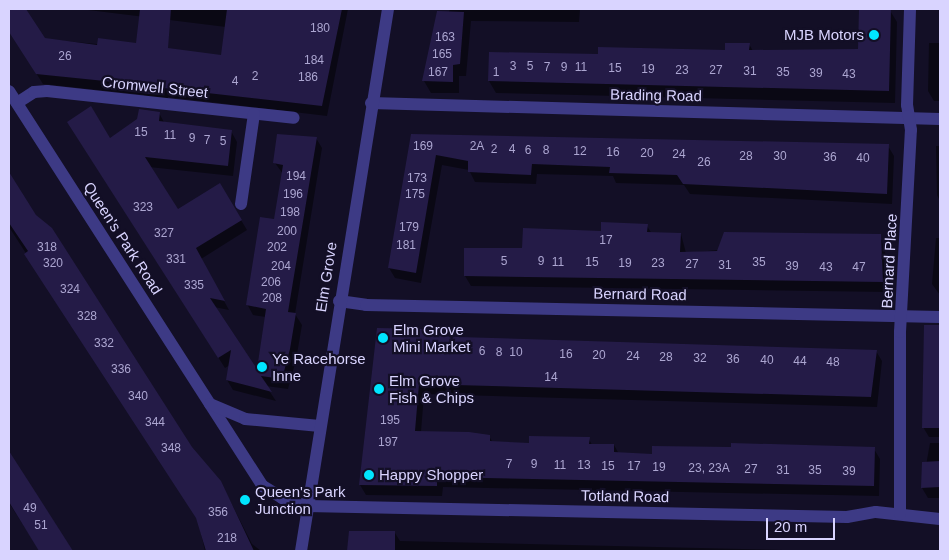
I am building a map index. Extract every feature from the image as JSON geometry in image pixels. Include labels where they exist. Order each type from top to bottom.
[{"type":"street","name":"Elm Grove","points":[[301,551],[339,301],[388,9]]},
{"type":"street","name":"Bernard Place","points":[[900,514],[910,9]]},
{"type":"street","name":"Queen's Park Road","points":[[9,91],[262,486],[307,506]]},
{"type":"street","name":"Cromwell Street","points":[[17,103],[34,92],[47,91],[294,118]]},
{"type":"street","name":"Brading Road","points":[[371,103],[940,119]]},
{"type":"street","points":[[240,204],[254,114]]},
{"type":"street","name":"Bernard Road","points":[[339,301],[366,305],[940,317]]},
{"type":"street","points":[[210,404],[254,421],[320,426]]},
{"type":"street","name":"Totland Road","points":[[307,506],[847,517],[900,514],[940,519]]},
{"type":"building","points":[[9,9],[26,9],[45,38],[97,45],[98,38],[136,43],[140,9],[171,9],[168,48],[221,55],[227,9],[342,9],[322,106],[163,88],[162,95],[142,93],[144,85],[36,74],[9,32]]},
{"type":"building","points":[[859,9],[891,9],[889,91],[488,81],[489,52],[598,54],[598,47],[725,50],[725,43],[750,43],[749,50],[858,49]]},
{"type":"building","points":[[437,11],[464,12],[460,64],[453,65],[453,82],[422,81]]},
{"type":"building","points":[[91,106],[110,138],[137,119],[139,109],[160,112],[159,121],[232,130],[228,166],[145,157],[178,209],[220,183],[242,220],[196,248],[225,301],[210,298],[257,369],[266,309],[246,305],[260,217],[274,219],[283,165],[273,163],[277,134],[317,137],[288,312],[296,313],[290,349],[282,379],[261,376],[272,392],[226,380],[231,350],[218,358],[67,122]]},
{"type":"building","points":[[411,134],[889,144],[887,194],[683,184],[677,175],[609,173],[610,167],[532,164],[531,175],[468,172],[468,161],[436,155],[416,273],[388,268]]},
{"type":"building","points":[[9,172],[36,215],[52,228],[192,447],[221,481],[254,551],[206,551],[196,518],[24,254],[28,251],[9,223]]},
{"type":"building","points":[[601,222],[648,224],[647,232],[681,233],[680,252],[717,251],[724,232],[881,234],[883,282],[464,276],[464,248],[522,248],[523,228],[601,231]]},
{"type":"building","points":[[924,325],[940,325],[940,428],[922,428]]},
{"type":"building","points":[[377,328],[426,329],[425,335],[458,337],[877,350],[871,397],[419,384],[415,431],[469,432],[490,435],[490,441],[529,443],[529,436],[590,437],[589,444],[614,444],[614,452],[652,454],[652,446],[731,447],[731,443],[875,447],[874,486],[437,477],[437,486],[359,485]]},
{"type":"building","points":[[9,451],[73,551],[39,551],[9,502]]},
{"type":"building","points":[[940,461],[940,487],[921,488],[922,462]]},
{"type":"building","points":[[349,531],[395,531],[395,551],[347,551]]},
{"type":"place","name":"MJB Motors","points":[[874,35]]},
{"type":"place","name":"Elm Grove Mini Market","points":[[383,338]]},
{"type":"place","name":"Ye Racehorse Inne","points":[[262,367]]},
{"type":"place","name":"Elm Grove Fish & Chips","points":[[379,389]]},
{"type":"place","name":"Happy Shopper","points":[[369,475]]},
{"type":"place","name":"Queen's Park Junction","points":[[245,500]]}]
